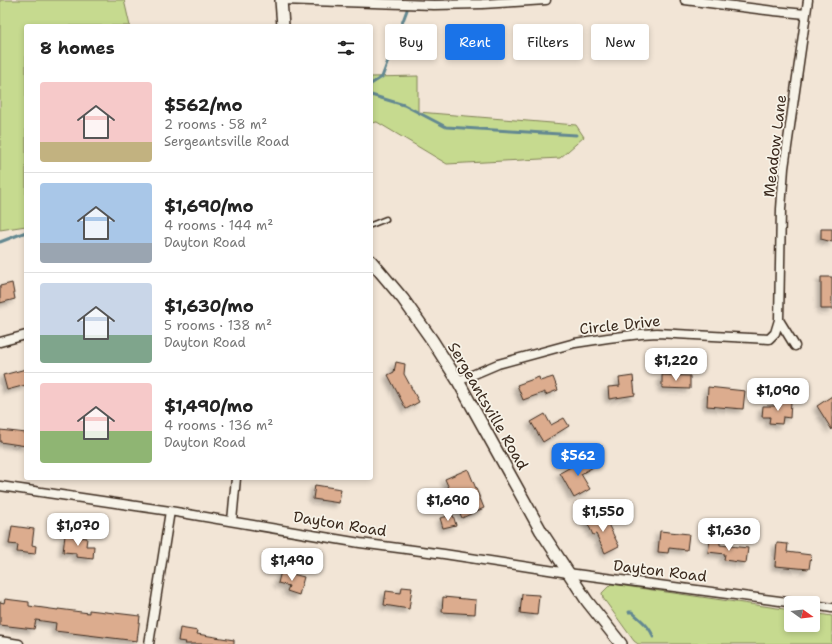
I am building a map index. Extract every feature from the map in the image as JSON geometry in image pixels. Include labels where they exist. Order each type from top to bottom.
[{"type":"main road","points":[[281,0],[283,24]]},
{"type":"main road","name":"Sergeantsville Road","points":[[373,263],[403,299],[432,340],[458,381],[541,531],[587,601],[621,644]]},
{"type":"street","points":[[281,0],[434,5],[546,0]]},
{"type":"street","points":[[685,0],[806,14]]},
{"type":"street","name":"Meadow Lane","points":[[780,295],[781,209],[784,168],[808,0]]},
{"type":"street","name":"Circle Drive","points":[[458,381],[503,362],[575,343],[608,338],[657,333],[769,339],[775,333],[779,320],[780,295]]},
{"type":"street","points":[[779,320],[795,346]]},
{"type":"street","points":[[0,342],[24,336]]},
{"type":"street","points":[[232,521],[236,480]]},
{"type":"street","name":"Dayton Road","points":[[0,486],[170,511],[360,543],[568,573],[784,602]]},
{"type":"street","points":[[149,644],[170,511]]},
{"type":"street","points":[[820,606],[832,608]]},
{"type":"street","points":[[0,641],[18,644]]},
{"type":"lane","points":[[373,224],[386,219]]},
{"type":"green space","points":[[0,0],[124,0],[130,24],[24,24],[24,226],[0,230]]},
{"type":"green space","points":[[418,76],[418,112],[576,125],[584,137],[560,158],[447,164],[377,122],[373,123],[373,77]]},
{"type":"green space","points":[[611,584],[784,609],[784,632],[820,632],[820,614],[832,616],[832,644],[638,644],[634,641],[603,598],[602,593]]},
{"type":"building","points":[[821,229],[832,229],[832,242],[821,239]]},
{"type":"building","points":[[821,277],[832,277],[832,309],[821,309]]},
{"type":"building","points":[[12,283],[15,299],[0,303],[0,286]]},
{"type":"building","points":[[396,362],[405,364],[404,374],[419,402],[406,409],[388,375],[394,372]]},
{"type":"building","points":[[24,370],[24,386],[7,390],[3,375]]},
{"type":"building","points":[[662,375],[690,376],[690,389],[662,388]]},
{"type":"building","points":[[633,376],[635,395],[609,399],[608,387],[620,386],[619,378]]},
{"type":"building","points":[[539,377],[540,381],[553,377],[558,390],[545,395],[545,392],[523,400],[517,385]]},
{"type":"building","points":[[708,387],[745,391],[743,409],[707,406]]},
{"type":"building","points":[[832,396],[832,430],[817,406]]},
{"type":"building","points":[[776,400],[791,401],[790,418],[783,417],[782,424],[769,423],[770,417],[762,417],[763,406],[776,406]]},
{"type":"building","points":[[545,414],[551,425],[564,418],[569,426],[543,442],[531,422]]},
{"type":"building","points":[[0,430],[24,433],[24,446],[0,442]]},
{"type":"building","points":[[590,456],[595,466],[581,474],[590,489],[574,498],[560,473]]},
{"type":"building","points":[[468,469],[484,508],[462,518],[445,479]]},
{"type":"building","points":[[315,485],[341,489],[339,503],[313,499]]},
{"type":"building","points":[[603,514],[619,546],[605,553],[596,534],[593,535],[587,522]]},
{"type":"building","points":[[453,515],[456,525],[443,528],[440,518]]},
{"type":"building","points":[[12,526],[34,529],[32,545],[36,546],[35,554],[17,552],[18,545],[9,544]]},
{"type":"building","points":[[660,531],[689,534],[687,550],[669,548],[668,553],[658,552]]},
{"type":"building","points":[[65,535],[87,538],[86,546],[94,546],[93,559],[76,557],[76,553],[63,552]]},
{"type":"building","points":[[710,540],[720,541],[720,545],[748,548],[746,563],[724,560],[725,554],[708,552]]},
{"type":"building","points":[[777,543],[788,544],[787,552],[811,555],[809,569],[775,566]]},
{"type":"building","points":[[281,571],[304,577],[299,595],[287,591],[289,586],[278,583]]},
{"type":"building","points":[[402,587],[412,588],[409,609],[384,605],[386,591],[401,593]]},
{"type":"building","points":[[522,594],[539,595],[537,615],[520,613]]},
{"type":"building","points":[[443,597],[476,600],[475,614],[442,612]]},
{"type":"building","points":[[5,599],[29,602],[29,606],[58,610],[89,613],[89,610],[140,616],[137,641],[55,631],[56,623],[36,620],[34,629],[0,625],[0,602],[4,603]]},
{"type":"building","points":[[180,628],[198,631],[197,634],[234,640],[234,644],[185,644],[186,642],[178,641]]},
{"type":"waterway","points":[[373,83],[382,77],[407,10]]},
{"type":"waterway","points":[[373,96],[404,105],[446,127],[576,135]]},
{"type":"waterway","points":[[0,242],[24,233]]},
{"type":"waterway","points":[[629,612],[632,612],[644,623],[652,633],[653,637]]}]
